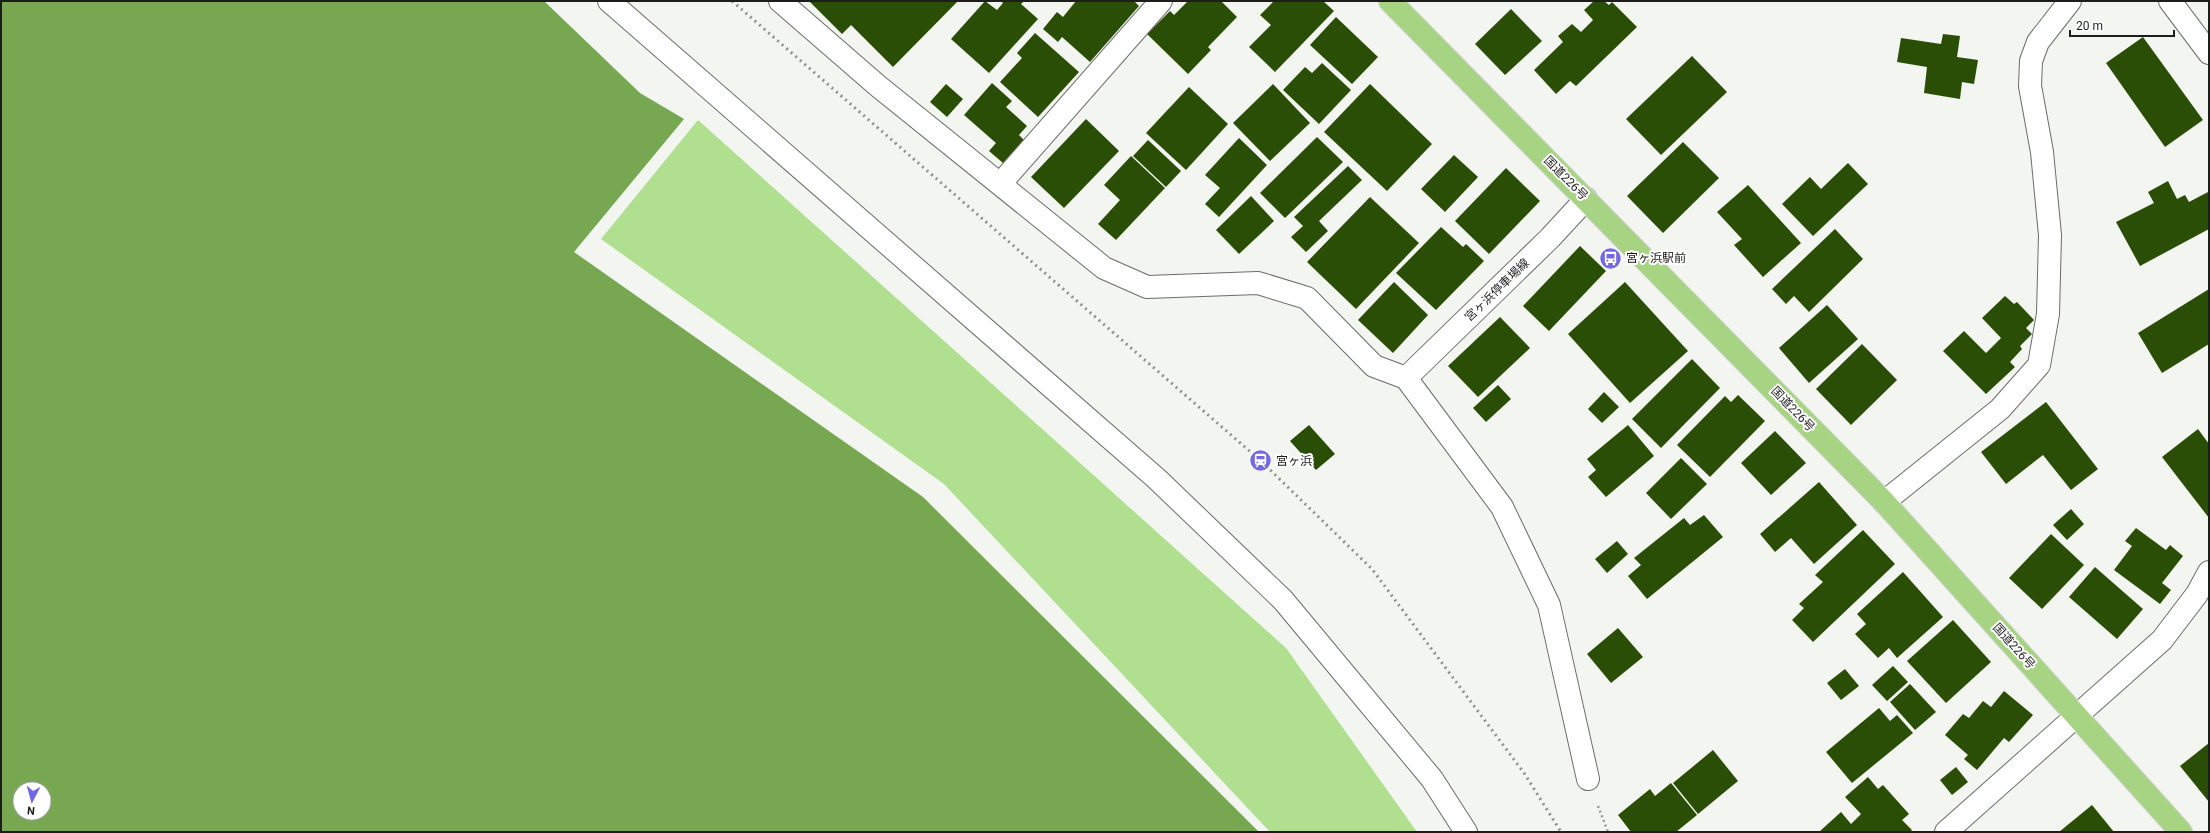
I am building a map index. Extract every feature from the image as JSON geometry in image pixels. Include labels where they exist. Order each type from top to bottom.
[{"type":"highway","name":"国道226号","points":[[1390,1],[1884,502],[2077,714],[2181,832]]},
{"type":"street","points":[[609,1],[1151,474],[1217,534],[1283,600],[1351,680],[1432,779],[1466,832]]},
{"type":"street","points":[[780,1],[878,86],[1001,183],[1104,268],[1147,287],[1258,283],[1307,298],[1374,366],[1406,378],[1502,507],[1549,605],[1588,779]]},
{"type":"street","points":[[1001,183],[1161,1]]},
{"type":"street","points":[[1884,502],[2000,409],[2039,365],[2048,314],[2050,235],[2042,152],[2030,86],[2031,61],[2038,42],[2070,1]]},
{"type":"street","points":[[2170,1],[2209,53]]},
{"type":"street","name":"宮ヶ浜停車場線","points":[[1406,378],[1550,238],[1586,199]]},
{"type":"street","points":[[1946,832],[2162,640],[2197,594],[2209,572]]},
{"type":"shaded area","points":[[1,1],[544,1],[640,93],[684,119],[574,252],[923,497],[1259,832],[1,832]]},
{"type":"shaded area","points":[[698,120],[1286,648],[1417,832],[1270,832],[944,484],[601,239]]},
{"type":"building","points":[[809,1],[958,1],[893,67],[851,25],[842,34]]},
{"type":"building","points":[[985,1],[997,10],[1003,3],[1001,1],[1024,1],[1021,4],[1038,19],[989,73],[951,39]]},
{"type":"building","points":[[1076,1],[1134,1],[1139,6],[1090,62],[1062,37],[1058,42],[1043,29],[1057,12],[1063,17]]},
{"type":"building","points":[[1188,1],[1221,1],[1237,17],[1208,47],[1211,50],[1188,74],[1147,34],[1170,11],[1174,15]]},
{"type":"building","points":[[1274,1],[1323,1],[1334,11],[1275,72],[1249,47],[1271,25],[1260,15]]},
{"type":"building","points":[[1594,1],[1604,1],[1609,5],[1612,2],[1637,27],[1576,86],[1570,81],[1556,94],[1534,70],[1563,42],[1558,36],[1572,24],[1581,32],[1593,20],[1584,10]]},
{"type":"building","points":[[1511,9],[1542,41],[1505,75],[1475,44]]},
{"type":"building","points":[[1336,17],[1378,57],[1352,84],[1310,45]]},
{"type":"building","points":[[1035,33],[1079,72],[1038,117],[1000,82],[1022,58],[1017,53]]},
{"type":"building","points":[[1943,34],[1960,36],[1957,57],[1978,60],[1974,84],[1962,82],[1960,99],[1924,93],[1927,67],[1897,62],[1901,38],[1941,44]]},
{"type":"building","points":[[2143,37],[2203,120],[2165,147],[2106,63]]},
{"type":"building","points":[[1692,56],[1727,92],[1661,155],[1626,119]]},
{"type":"building","points":[[1322,63],[1351,90],[1319,124],[1283,90],[1305,67],[1312,73]]},
{"type":"building","points":[[992,83],[1012,101],[1006,107],[1027,126],[1019,135],[1024,140],[1003,163],[989,151],[996,143],[964,115]]},
{"type":"building","points":[[946,84],[963,99],[947,117],[930,102]]},
{"type":"building","points":[[1273,84],[1310,123],[1270,161],[1233,123]]},
{"type":"building","points":[[1370,84],[1432,144],[1387,191],[1324,132]]},
{"type":"building","points":[[1189,87],[1228,124],[1186,170],[1146,133]]},
{"type":"building","points":[[1086,119],[1119,151],[1064,208],[1031,177]]},
{"type":"building","points":[[1317,137],[1343,162],[1285,218],[1260,193]]},
{"type":"building","points":[[1239,138],[1267,165],[1219,217],[1205,204],[1220,188],[1205,175]]},
{"type":"building","points":[[1148,140],[1181,171],[1166,187],[1133,156]]},
{"type":"building","points":[[1683,142],[1719,178],[1663,233],[1627,196]]},
{"type":"building","points":[[1454,155],[1478,177],[1445,212],[1421,189]]},
{"type":"building","points":[[1131,156],[1165,188],[1116,240],[1098,224],[1120,200],[1104,185]]},
{"type":"building","points":[[1848,163],[1868,184],[1813,236],[1782,204],[1810,177],[1821,189]]},
{"type":"building","points":[[1348,166],[1362,180],[1319,221],[1328,231],[1306,252],[1291,237],[1303,226],[1294,217]]},
{"type":"building","points":[[1506,168],[1540,201],[1489,254],[1455,221]]},
{"type":"building","points":[[2168,181],[2177,199],[2185,195],[2189,202],[2208,192],[2209,229],[2140,266],[2116,222],[2154,203],[2148,192]]},
{"type":"building","points":[[1748,185],[1801,243],[1763,277],[1734,245],[1742,239],[1717,212]]},
{"type":"building","points":[[1251,196],[1274,221],[1239,254],[1216,230]]},
{"type":"building","points":[[1370,197],[1419,243],[1356,309],[1307,262]]},
{"type":"building","points":[[1441,227],[1463,247],[1466,244],[1484,261],[1436,310],[1396,273]]},
{"type":"building","points":[[1835,229],[1863,259],[1809,312],[1794,296],[1786,304],[1772,289]]},
{"type":"building","points":[[1580,246],[1606,271],[1549,331],[1523,306]]},
{"type":"building","points":[[1394,282],[1428,315],[1393,353],[1358,320]]},
{"type":"building","points":[[1625,282],[1688,351],[1630,403],[1568,334]]},
{"type":"building","points":[[2209,289],[2209,344],[2162,373],[2138,333]]},
{"type":"building","points":[[2005,296],[2014,304],[2017,302],[2034,320],[2026,328],[2032,334],[2020,346],[2022,349],[2010,362],[2015,367],[1986,394],[1943,351],[1964,331],[1986,353],[2001,338],[1982,318]]},
{"type":"building","points":[[1827,305],[1858,339],[1809,383],[1779,348]]},
{"type":"building","points":[[1500,317],[1530,348],[1478,397],[1448,366]]},
{"type":"building","points":[[1862,344],[1897,380],[1851,425],[1816,389]]},
{"type":"building","points":[[1692,359],[1720,388],[1661,448],[1632,419]]},
{"type":"building","points":[[1498,385],[1511,399],[1486,422],[1473,408]]},
{"type":"building","points":[[1604,392],[1619,407],[1602,423],[1588,409]]},
{"type":"building","points":[[1738,395],[1765,421],[1710,477],[1677,445],[1725,396],[1731,402]]},
{"type":"building","points":[[2046,402],[2098,469],[2071,490],[2043,455],[2006,484],[1981,452]]},
{"type":"building","points":[[1309,425],[1335,454],[1316,470],[1290,441]]},
{"type":"building","points":[[1628,425],[1654,456],[1606,497],[1588,477],[1596,470],[1587,459]]},
{"type":"building","points":[[2198,429],[2209,444],[2209,518],[2162,457]]},
{"type":"building","points":[[1775,431],[1806,463],[1771,495],[1741,463]]},
{"type":"building","points":[[1681,458],[1707,484],[1671,519],[1646,493]]},
{"type":"building","points":[[1819,482],[1857,525],[1814,564],[1791,538],[1775,552],[1760,534]]},
{"type":"building","points":[[2071,509],[2084,524],[2067,540],[2053,525]]},
{"type":"building","points":[[1704,515],[1723,537],[1647,599],[1628,576],[1641,565],[1634,558],[1684,518],[1690,525]]},
{"type":"building","points":[[2136,528],[2166,550],[2170,545],[2183,556],[2162,583],[2171,590],[2160,604],[2114,570],[2132,546],[2125,541]]},
{"type":"building","points":[[1863,530],[1895,564],[1813,642],[1792,620],[1804,608],[1799,604],[1823,582],[1815,575]]},
{"type":"building","points":[[2051,534],[2084,565],[2042,609],[2009,578]]},
{"type":"building","points":[[1617,541],[1628,554],[1607,573],[1595,559]]},
{"type":"building","points":[[2095,567],[2143,609],[2117,639],[2069,597]]},
{"type":"building","points":[[1903,572],[1943,617],[1897,658],[1889,648],[1878,658],[1855,634],[1866,624],[1857,614]]},
{"type":"building","points":[[1953,620],[1991,662],[1946,703],[1907,661]]},
{"type":"building","points":[[1618,628],[1643,657],[1611,683],[1587,654]]},
{"type":"building","points":[[1893,666],[1908,682],[1887,701],[1872,685]]},
{"type":"building","points":[[1845,669],[1859,686],[1841,700],[1827,683]]},
{"type":"building","points":[[1910,684],[1936,712],[1915,730],[1890,702]]},
{"type":"building","points":[[2004,691],[2033,715],[2009,742],[2004,738],[1977,770],[1964,759],[1968,755],[1945,735],[1963,714],[1969,718],[1983,701],[1991,707]]},
{"type":"building","points":[[1879,708],[1890,721],[1897,715],[1913,733],[1852,783],[1826,752]]},
{"type":"building","points":[[2209,743],[2209,802],[2180,766]]},
{"type":"building","points":[[1713,750],[1738,781],[1698,814],[1673,783]]},
{"type":"building","points":[[1956,767],[1968,782],[1952,795],[1940,780]]},
{"type":"building","points":[[1868,777],[1878,789],[1883,785],[1909,814],[1902,820],[1912,830],[1910,832],[1819,832],[1841,812],[1851,824],[1861,814],[1845,797]]},
{"type":"building","points":[[1671,783],[1697,815],[1676,832],[1631,832],[1618,815],[1650,789],[1655,796]]},
{"type":"building","points":[[2092,805],[2114,832],[2059,832]]},
{"type":"railway","points":[[732,1],[1261,461],[1372,569],[1524,773],[1561,832]]},
{"type":"place","name":"宮ヶ浜駅前","points":[[1610,258]]},
{"type":"place","name":"宮ヶ浜","points":[[1261,461]]}]
